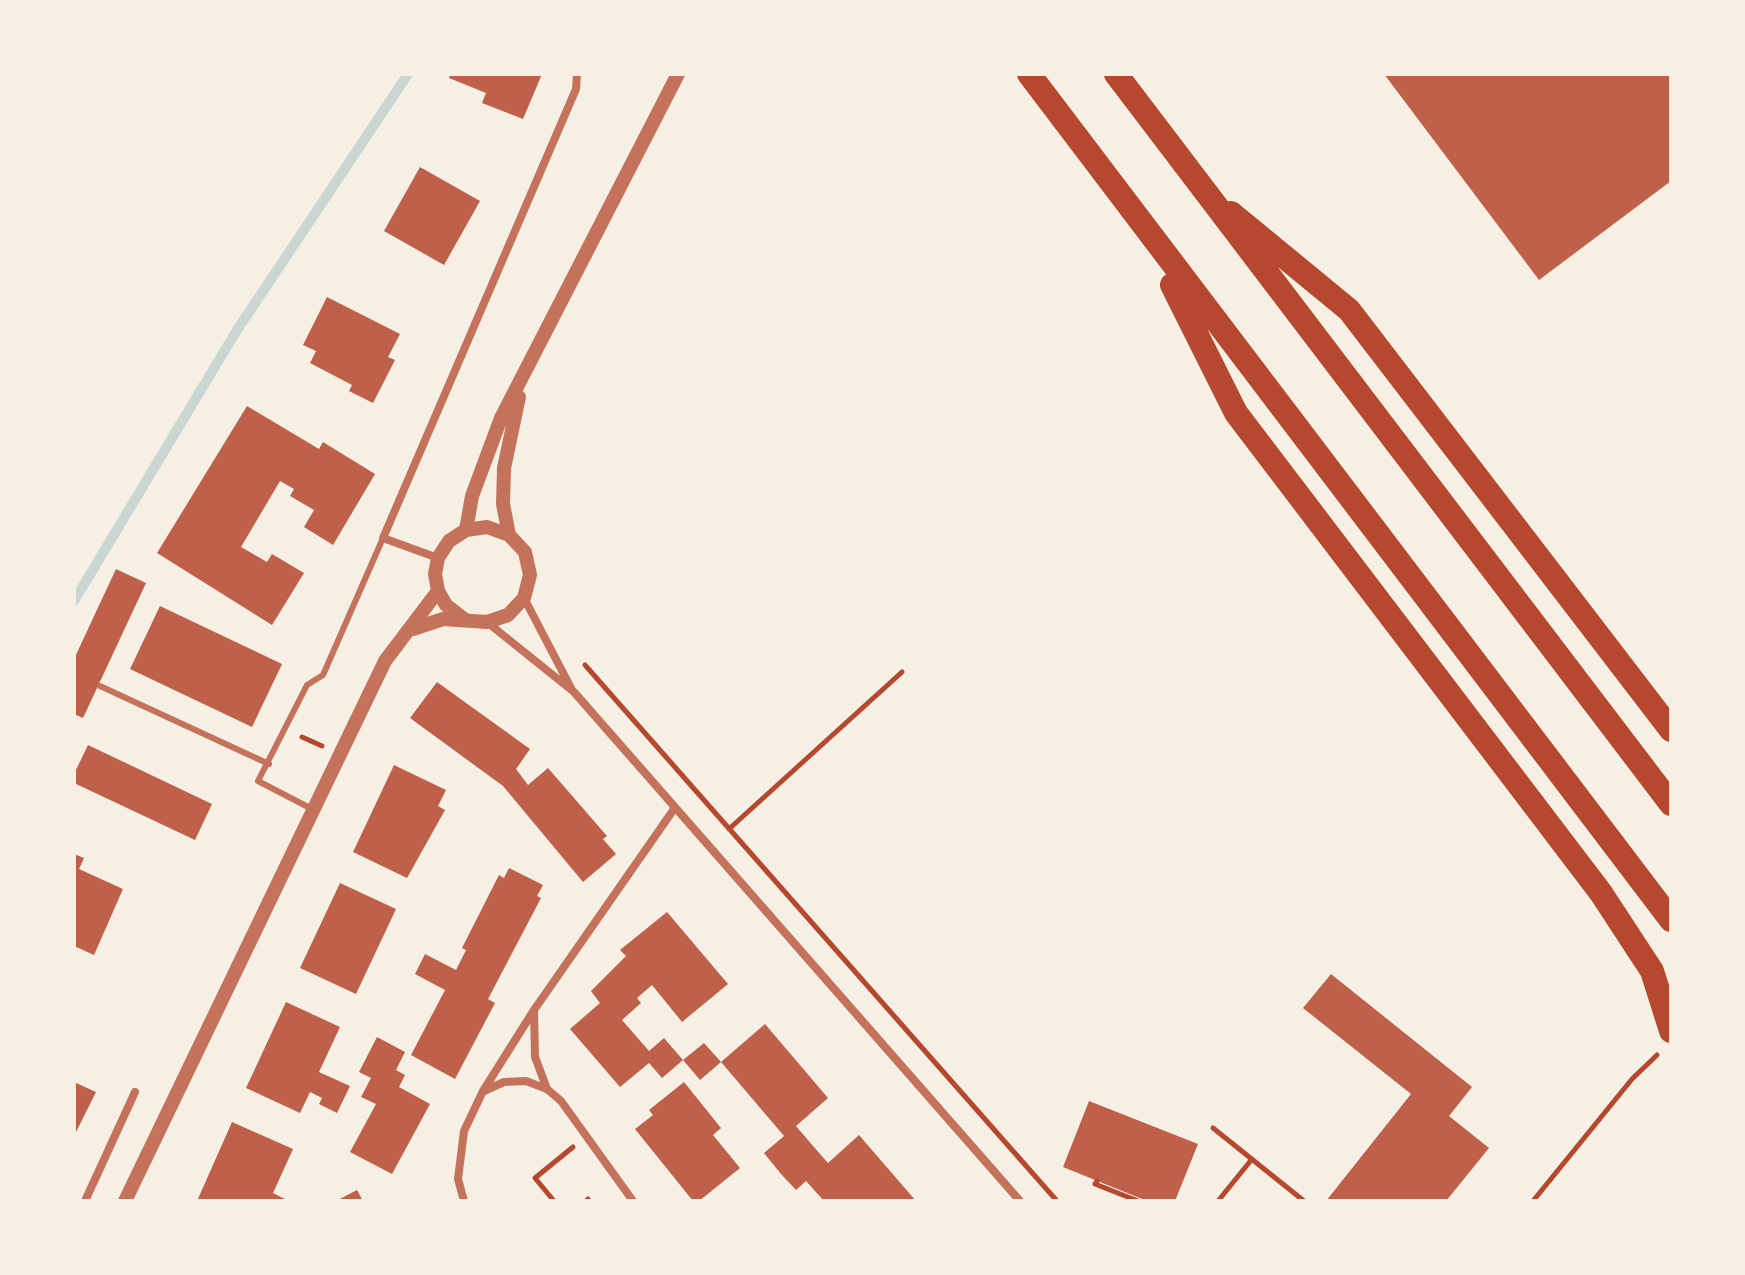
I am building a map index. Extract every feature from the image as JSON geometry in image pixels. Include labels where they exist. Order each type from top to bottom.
[{"type":"highway","points":[[1029,74],[1671,920]]},
{"type":"highway","points":[[1116,74],[1671,804]]},
{"type":"highway","points":[[1197,184],[1349,310],[1671,730]]},
{"type":"highway","points":[[1146,232],[1236,413],[1601,893],[1652,971],[1668,1040]]},
{"type":"street","points":[[438,558],[383,538],[576,89],[577,74]]},
{"type":"street","points":[[466,530],[483,462],[501,418],[678,74]]},
{"type":"street","points":[[509,535],[503,504],[504,468],[524,376]]},
{"type":"street","points":[[406,633],[429,622],[464,619],[487,622],[508,615],[524,598],[530,575],[525,552],[509,535],[487,527],[466,530],[449,541],[438,558],[435,574],[438,591],[446,605],[464,619]]},
{"type":"street","points":[[125,1201],[385,661],[438,591]]},
{"type":"street","points":[[524,598],[574,692]]},
{"type":"street","points":[[487,622],[574,692],[1020,1201]]},
{"type":"street","points":[[464,1201],[458,1179],[464,1131],[483,1091],[534,1010],[674,809]]},
{"type":"street","points":[[534,1010],[535,1057],[547,1089],[633,1201]]},
{"type":"street","points":[[483,1091],[504,1082],[526,1081],[547,1089]]},
{"type":"street","points":[[85,1201],[135,1092]]},
{"type":"lane","points":[[314,810],[258,781],[307,685],[323,675],[383,538]]},
{"type":"lane","points":[[100,686],[269,764]]},
{"type":"path","points":[[576,655],[1057,1201]]},
{"type":"path","points":[[729,829],[902,672]]},
{"type":"path","points":[[1533,1201],[1632,1079],[1668,1040]]},
{"type":"path","points":[[1213,1128],[1304,1201]]},
{"type":"path","points":[[554,1201],[535,1178],[586,1136]]},
{"type":"path","points":[[1218,1201],[1252,1159]]},
{"type":"path","points":[[1097,1181],[1095,1184],[1138,1201]]},
{"type":"building","points":[[450,74],[542,74],[523,119],[482,103],[486,93],[449,78]]},
{"type":"building","points":[[1384,74],[1671,74],[1671,181],[1539,280]]},
{"type":"building","points":[[420,167],[480,201],[444,265],[384,231]]},
{"type":"building","points":[[327,297],[400,334],[388,357],[395,360],[373,403],[349,391],[352,385],[310,363],[316,351],[303,345]]},
{"type":"building","points":[[247,406],[319,449],[323,442],[375,474],[333,545],[304,527],[314,510],[290,496],[294,489],[280,481],[241,547],[267,562],[272,554],[304,573],[272,625],[157,553]]},
{"type":"building","points":[[116,569],[146,583],[83,718],[74,714],[74,659]]},
{"type":"building","points":[[160,606],[282,664],[252,727],[130,669]]},
{"type":"building","points":[[437,682],[530,749],[516,769],[528,785],[548,768],[607,836],[603,839],[616,854],[583,882],[503,786],[410,718]]},
{"type":"building","points":[[88,745],[212,804],[195,840],[74,783],[74,774]]},
{"type":"building","points":[[394,765],[446,790],[438,806],[445,810],[407,878],[353,852]]},
{"type":"building","points":[[74,854],[84,858],[79,869],[123,889],[94,955],[74,946]]},
{"type":"building","points":[[509,868],[543,885],[537,896],[541,898],[488,999],[495,1003],[455,1079],[411,1055],[445,990],[415,974],[425,954],[456,970],[466,950],[462,948],[499,875],[504,878]]},
{"type":"building","points":[[340,883],[396,909],[356,994],[300,968]]},
{"type":"building","points":[[667,912],[728,984],[682,1022],[652,985],[637,998],[641,1003],[622,1020],[649,1051],[664,1038],[683,1060],[662,1078],[649,1063],[620,1087],[570,1029],[600,1003],[591,991],[626,956],[620,950]]},
{"type":"building","points":[[1331,974],[1472,1087],[1449,1116],[1489,1148],[1446,1201],[1326,1201],[1411,1094],[1303,1008]]},
{"type":"building","points":[[286,1002],[340,1027],[319,1072],[350,1086],[337,1113],[319,1104],[322,1098],[310,1092],[300,1113],[246,1088]]},
{"type":"building","points":[[765,1024],[828,1098],[796,1126],[813,1146],[828,1163],[859,1135],[916,1201],[824,1201],[806,1181],[796,1190],[781,1174],[764,1153],[784,1136],[721,1062]]},
{"type":"building","points":[[377,1037],[405,1052],[396,1070],[405,1075],[399,1087],[430,1104],[392,1174],[350,1152],[376,1104],[361,1097],[371,1078],[359,1072]]},
{"type":"building","points":[[704,1043],[721,1062],[700,1080],[683,1060]]},
{"type":"building","points":[[74,1082],[96,1092],[74,1136]]},
{"type":"building","points":[[684,1082],[721,1128],[713,1135],[740,1168],[699,1201],[693,1201],[635,1129],[653,1115],[649,1110]]},
{"type":"building","points":[[1089,1101],[1198,1144],[1175,1201],[1147,1201],[1063,1167]]},
{"type":"building","points":[[232,1122],[293,1149],[273,1193],[289,1201],[197,1201]]},
{"type":"building","points":[[357,1190],[363,1201],[336,1201]]},
{"type":"waterway","points":[[74,601],[237,330],[408,74]]}]
